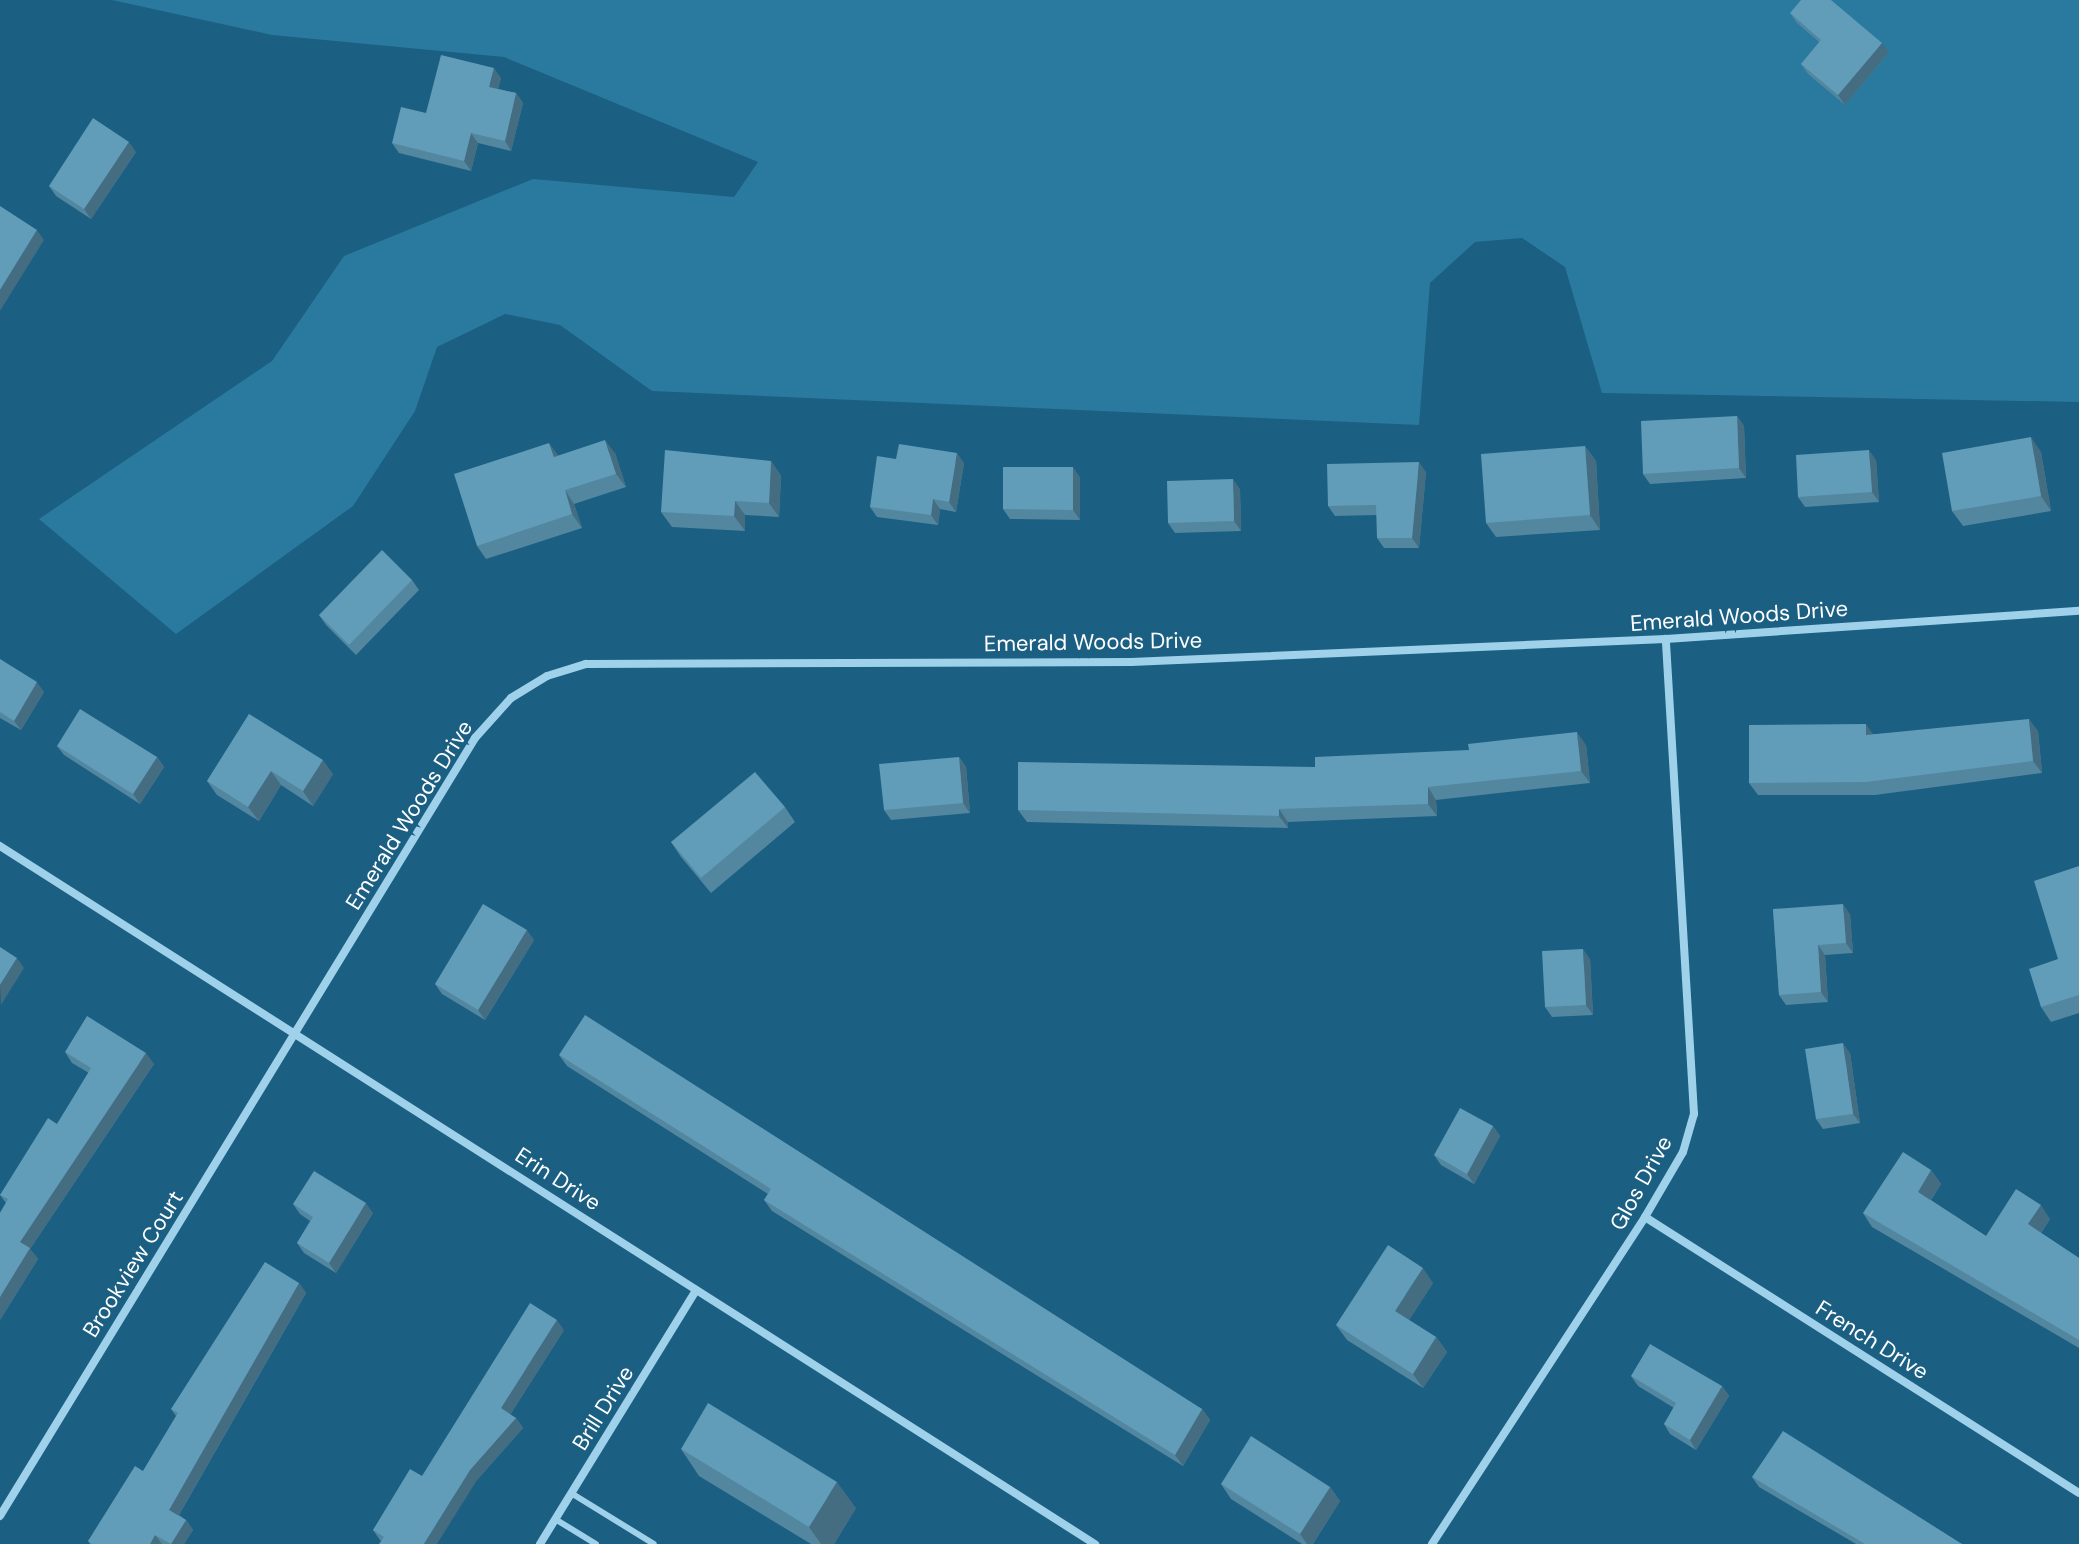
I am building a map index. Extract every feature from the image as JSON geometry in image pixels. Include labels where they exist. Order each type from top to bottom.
[{"type":"street","name":"Emerald Woods Drive","points":[[296,1031],[475,738],[511,698],[586,664],[1131,662],[1666,639],[2079,611]]},
{"type":"street","name":"Glos Drive","points":[[1432,1544],[1645,1217],[1683,1152],[1694,1114],[1666,639]]},
{"type":"street","name":"Erin Drive","points":[[0,846],[296,1031],[1095,1544]]},
{"type":"street","name":"Brookview Court","points":[[0,1516],[296,1031]]},
{"type":"street","name":"French Drive","points":[[1645,1217],[2079,1493]]},
{"type":"street","name":"Brill Drive","points":[[540,1544],[696,1290]]},
{"type":"lane","points":[[571,1493],[654,1544]]},
{"type":"lane","points":[[555,1519],[596,1544]]},
{"type":"shaded area","points":[[112,0],[2079,0],[2079,402],[1602,393],[1565,267],[1522,238],[1475,242],[1430,283],[1419,425],[652,391],[560,325],[505,314],[437,347],[415,411],[353,506],[176,634],[39,519],[272,361],[344,256],[533,179],[734,197],[758,162],[504,57],[272,35]]},
{"type":"building","points":[[1801,0],[1831,0],[1882,43],[1838,95],[1801,64],[1821,40],[1790,13]]},
{"type":"building","points":[[441,55],[494,68],[489,87],[516,93],[505,141],[471,133],[464,161],[392,143],[401,107],[426,113]]},
{"type":"building","points":[[93,118],[129,142],[84,209],[49,186]]},
{"type":"building","points":[[0,206],[37,230],[0,290]]},
{"type":"building","points":[[1737,416],[1739,468],[1643,474],[1641,421]]},
{"type":"building","points":[[2031,437],[2041,496],[1952,511],[1942,453]]},
{"type":"building","points":[[605,440],[616,474],[565,490],[572,514],[477,546],[454,474],[549,443],[554,457]]},
{"type":"building","points":[[899,444],[957,453],[949,502],[933,499],[931,515],[870,507],[877,456],[896,459]]},
{"type":"building","points":[[1585,446],[1590,515],[1486,523],[1481,454]]},
{"type":"building","points":[[665,450],[771,461],[769,503],[735,501],[734,516],[661,512]]},
{"type":"building","points":[[1869,450],[1872,492],[1798,497],[1796,455]]},
{"type":"building","points":[[1419,462],[1412,538],[1377,538],[1376,505],[1328,506],[1327,464]]},
{"type":"building","points":[[1003,467],[1073,467],[1073,510],[1003,509]]},
{"type":"building","points":[[1233,479],[1234,521],[1168,523],[1167,481]]},
{"type":"building","points":[[382,550],[412,580],[349,645],[319,615]]},
{"type":"building","points":[[0,659],[37,682],[14,721],[0,712]]},
{"type":"building","points":[[80,709],[157,757],[133,794],[57,746]]},
{"type":"building","points":[[249,714],[323,760],[303,791],[271,771],[248,807],[207,781]]},
{"type":"building","points":[[2029,719],[2033,761],[1866,782],[1749,783],[1749,725],[1866,724],[1866,735]]},
{"type":"building","points":[[1577,732],[1581,771],[1428,787],[1428,804],[1279,809],[1279,816],[1018,810],[1018,762],[1315,767],[1315,757],[1469,750],[1468,744]]},
{"type":"building","points":[[959,757],[963,803],[884,810],[879,764]]},
{"type":"building","points":[[755,772],[785,807],[701,878],[671,842]]},
{"type":"building","points":[[2079,866],[2079,995],[2041,1007],[2029,969],[2058,959],[2034,881]]},
{"type":"building","points":[[483,904],[527,930],[478,1010],[435,984]]},
{"type":"building","points":[[1843,904],[1846,943],[1818,945],[1821,992],[1779,995],[1773,909]]},
{"type":"building","points":[[0,947],[17,958],[0,985]]},
{"type":"building","points":[[1583,949],[1586,1005],[1545,1007],[1542,951]]},
{"type":"building","points":[[585,1015],[1202,1409],[1175,1455],[764,1200],[771,1189],[559,1055]]},
{"type":"building","points":[[87,1016],[146,1053],[20,1242],[30,1248],[0,1297],[0,1213],[8,1199],[0,1195],[48,1118],[57,1124],[91,1068],[65,1052]]},
{"type":"building","points":[[1843,1043],[1853,1114],[1816,1119],[1805,1049]]},
{"type":"building","points":[[1460,1108],[1493,1126],[1467,1174],[1434,1155]]},
{"type":"building","points":[[1903,1152],[1931,1170],[1918,1192],[1986,1236],[2016,1189],[2041,1205],[2028,1224],[2079,1258],[2079,1340],[1863,1213]]},
{"type":"building","points":[[314,1171],[366,1203],[329,1263],[297,1243],[313,1217],[293,1204]]},
{"type":"building","points":[[1388,1245],[1423,1268],[1395,1311],[1436,1337],[1413,1374],[1336,1325]]},
{"type":"building","points":[[265,1262],[299,1283],[169,1510],[186,1520],[171,1544],[155,1535],[150,1544],[92,1544],[88,1541],[135,1466],[143,1471],[178,1413],[171,1409]]},
{"type":"building","points":[[530,1303],[557,1320],[501,1408],[516,1418],[470,1470],[424,1544],[379,1544],[384,1537],[373,1530],[410,1469],[422,1476]]},
{"type":"building","points":[[1650,1344],[1722,1386],[1690,1440],[1664,1424],[1676,1403],[1631,1376]]},
{"type":"building","points":[[708,1403],[837,1482],[809,1527],[681,1449]]},
{"type":"building","points":[[1783,1431],[1962,1544],[1865,1544],[1752,1477]]},
{"type":"building","points":[[1251,1436],[1330,1487],[1300,1534],[1221,1484]]}]
